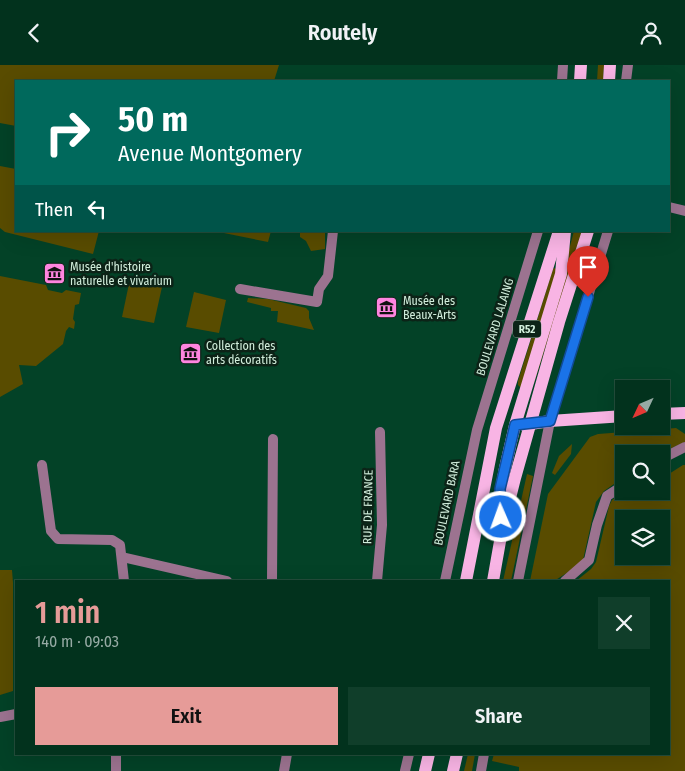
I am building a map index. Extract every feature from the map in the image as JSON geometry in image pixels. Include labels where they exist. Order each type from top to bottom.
[{"type":"main road","points":[[580,80],[581,65]]},
{"type":"main road","points":[[610,65],[610,80]]},
{"type":"main road","name":"R52","points":[[466,580],[496,428],[559,232]]},
{"type":"main road","name":"R52","points":[[502,530],[500,489],[515,425],[561,274],[565,232]]},
{"type":"main road","name":"R52","points":[[493,580],[502,530],[515,478],[559,322],[588,232]]},
{"type":"main road","points":[[670,414],[685,413]]},
{"type":"main road","points":[[496,428],[550,421],[615,417]]},
{"type":"main road","points":[[425,771],[429,755]]},
{"type":"main road","points":[[453,771],[457,755]]},
{"type":"street","points":[[562,80],[563,65]]},
{"type":"street","points":[[626,80],[628,65]]},
{"type":"street","points":[[670,207],[685,211]]},
{"type":"street","points":[[240,289],[317,302],[319,289],[328,276],[333,232]]},
{"type":"street","name":"BOULEVARD LALAING","points":[[478,430],[538,232]]},
{"type":"street","points":[[518,580],[550,421],[608,232]]},
{"type":"street","points":[[478,430],[496,428]]},
{"type":"street","name":"BOULEVARD BARA","points":[[445,580],[478,430]]},
{"type":"street","name":"RUE DE FRANCE","points":[[377,580],[382,525],[380,432]]},
{"type":"street","points":[[272,580],[273,439]]},
{"type":"street","points":[[670,454],[685,447]]},
{"type":"street","points":[[42,465],[51,531],[58,539],[112,540],[120,545],[124,580]]},
{"type":"street","points":[[566,580],[589,560],[597,525],[607,497],[615,491]]},
{"type":"street","points":[[122,557],[224,580]]},
{"type":"street","points":[[0,717],[15,714]]},
{"type":"street","points":[[116,755],[116,771]]},
{"type":"street","points":[[284,771],[287,755]]},
{"type":"street","points":[[405,771],[409,755]]},
{"type":"street","points":[[481,771],[484,755]]},
{"type":"shaded area","points":[[0,65],[279,65],[274,80],[15,80],[15,126],[0,123]]},
{"type":"shaded area","points":[[598,65],[604,65],[603,80],[597,80]]},
{"type":"shaded area","points":[[0,166],[15,169],[15,232],[99,232],[93,254],[5,232],[0,228]]},
{"type":"shaded area","points":[[219,232],[271,232],[268,242]]},
{"type":"shaded area","points":[[300,232],[325,232],[325,249],[311,251],[306,241],[300,237]]},
{"type":"shaded area","points":[[574,232],[583,232],[533,386]]},
{"type":"shaded area","points":[[553,269],[557,270],[521,388],[518,385],[518,381]]},
{"type":"shaded area","points":[[0,276],[46,285],[48,290],[62,293],[66,290],[81,293],[79,304],[75,305],[74,329],[69,327],[66,331],[63,344],[36,366],[19,365],[23,384],[0,397]]},
{"type":"shaded area","points":[[130,279],[162,287],[154,323],[122,317]]},
{"type":"shaded area","points":[[194,292],[226,300],[219,333],[186,327]]},
{"type":"shaded area","points":[[248,298],[268,299],[306,308],[309,311],[309,318],[314,330],[277,322],[278,311],[271,311],[271,308],[247,302]]},
{"type":"shaded area","points":[[670,428],[676,428],[685,434],[685,442],[670,449],[670,445],[615,445],[615,483],[604,491],[596,502],[583,560],[556,580],[530,580],[548,494],[590,437],[598,434],[615,433],[615,435],[670,435]]},
{"type":"shaded area","points":[[572,444],[571,454],[555,475],[552,473],[559,456]]},
{"type":"shaded area","points":[[685,465],[685,771],[519,771],[519,767],[492,761],[494,755],[670,755],[670,580],[577,580],[591,569],[596,562],[612,500],[615,498],[615,500],[670,500],[670,473]]},
{"type":"shaded area","points":[[527,474],[533,476],[511,580],[503,580]]},
{"type":"shaded area","points":[[0,570],[12,570],[13,691],[0,695]]},
{"type":"shaded area","points":[[468,755],[475,755],[472,771],[464,771]]},
{"type":"place","name":"Musée d'histoire naturelle et vivarium","points":[[54,274]]},
{"type":"place","name":"Musée des Beaux-Arts","points":[[387,308]]},
{"type":"place","name":"Collection des arts décoratifs","points":[[190,353]]},
{"type":"route","points":[[501,517],[500,489],[515,425],[550,421],[588,297]]}]
